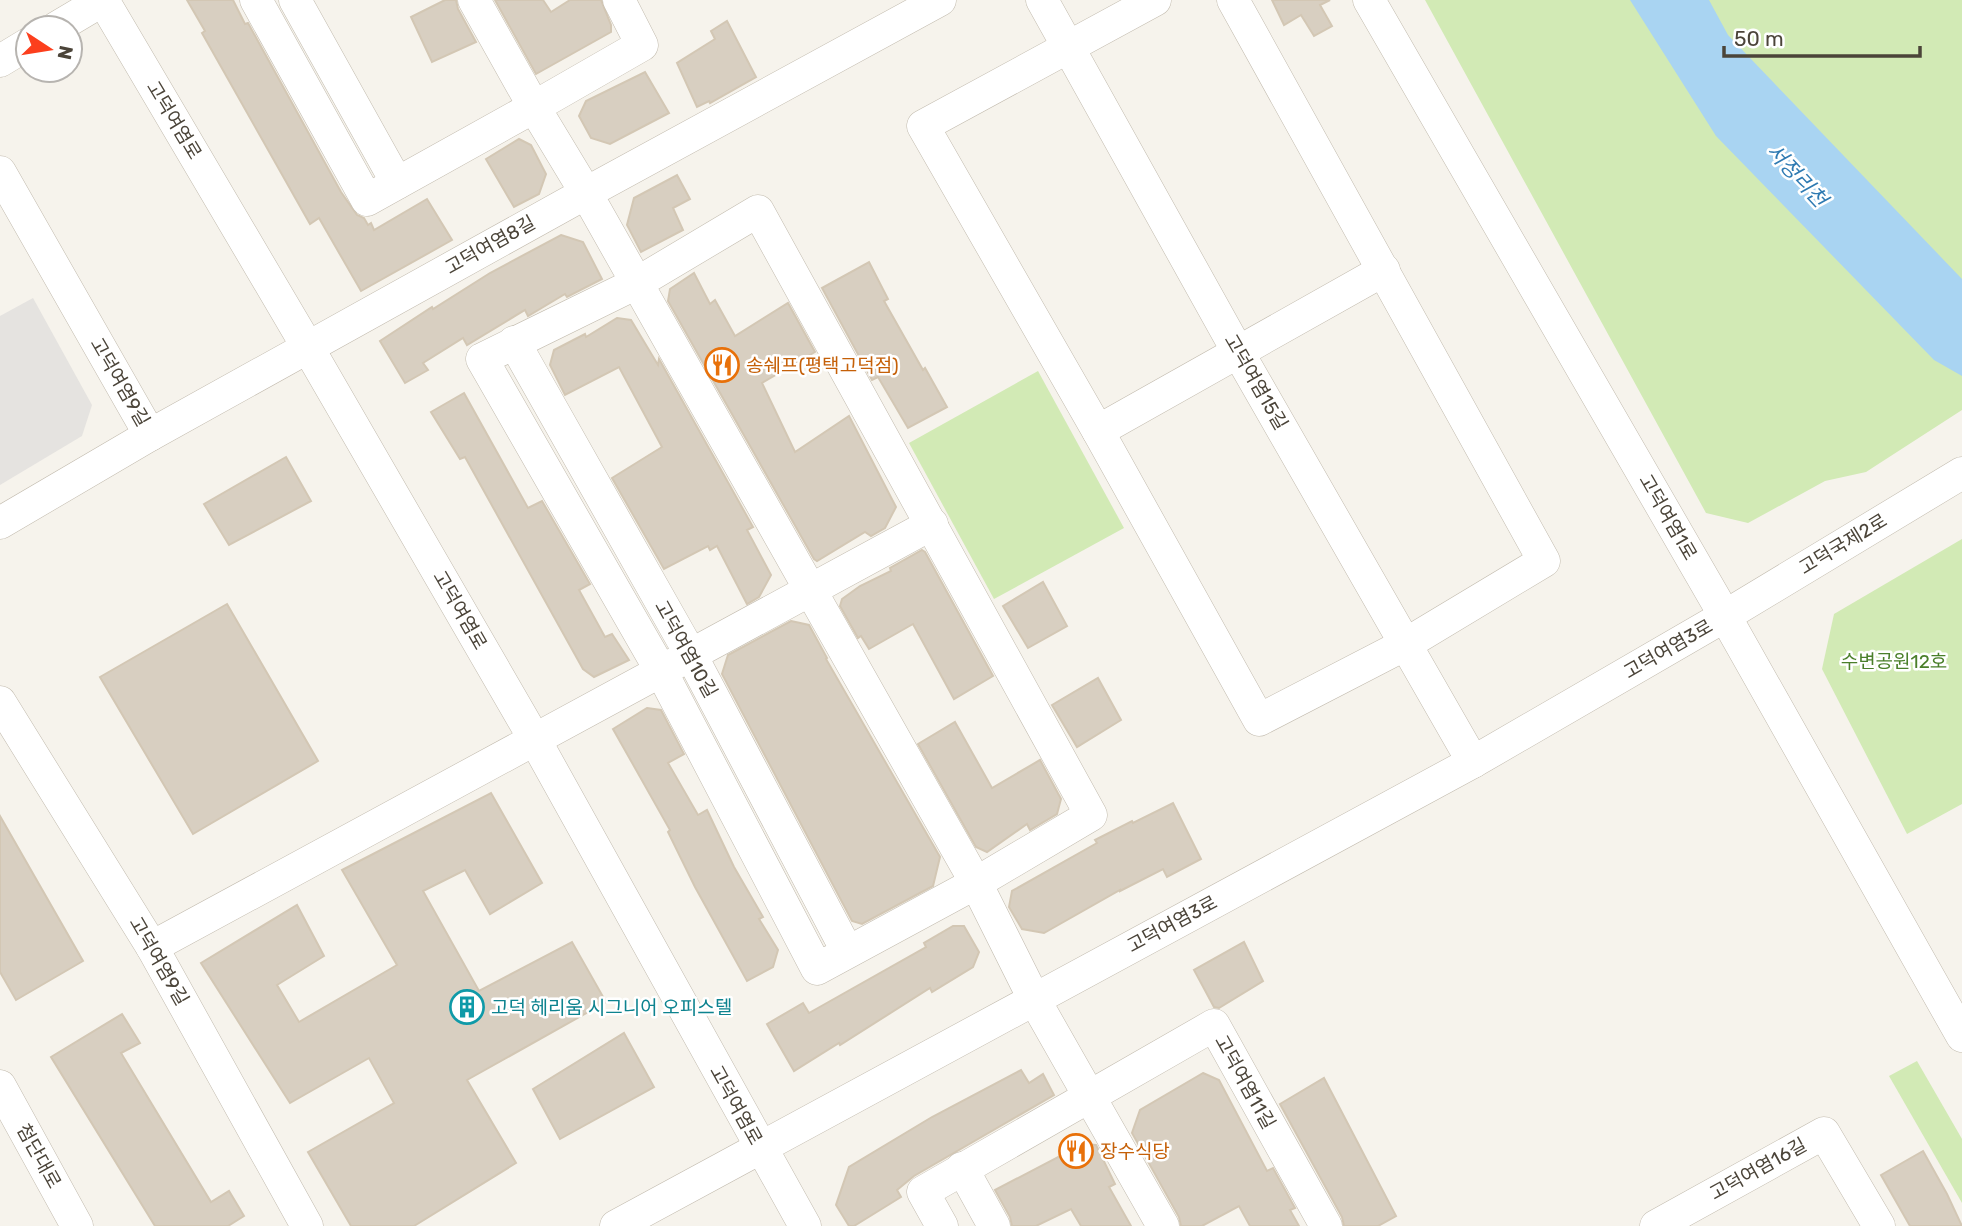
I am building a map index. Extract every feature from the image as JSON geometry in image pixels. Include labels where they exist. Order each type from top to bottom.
[{"type":"street","points":[[80,14],[103,0]]},
{"type":"street","name":"고덕여염로","points":[[103,0],[307,346],[534,740],[805,1226]]},
{"type":"street","points":[[256,0],[366,200],[642,45],[619,0]]},
{"type":"street","points":[[295,0],[397,183]]},
{"type":"street","points":[[474,0],[586,192],[976,883],[1034,999],[1163,1226]]},
{"type":"street","name":"고덕여염8길","points":[[307,346],[940,0]]},
{"type":"street","name":"고덕여염15길","points":[[1042,0],[1238,352],[1473,762]]},
{"type":"street","points":[[1155,0],[923,126],[1098,431],[1259,720],[1406,644],[1544,561],[1233,0]]},
{"type":"street","name":"고덕여염1로","points":[[1369,0],[1725,616],[1962,1036]]},
{"type":"street","name":"고덕여염9길","points":[[0,172],[150,435],[307,346]]},
{"type":"street","points":[[758,211],[1091,816],[976,883],[817,969],[661,671],[482,359],[637,283],[758,211]]},
{"type":"street","points":[[1098,431],[1384,270]]},
{"type":"street","name":"고덕여염10길","points":[[514,342],[691,655],[847,951]]},
{"type":"street","points":[[0,523],[150,435]]},
{"type":"street","name":"고덕국제2로","points":[[1725,616],[1952,478]]},
{"type":"street","points":[[152,947],[932,524]]},
{"type":"street","name":"고덕여염3로","points":[[616,1226],[1473,762],[1725,616]]},
{"type":"street","name":"고덕여염9길","points":[[0,702],[152,947],[307,1226]]},
{"type":"street","name":"고덕여염11길","points":[[942,1226],[923,1192],[1214,1025],[1326,1226]]},
{"type":"street","name":"첨단대로","points":[[0,1086],[77,1226]]},
{"type":"street","name":"고덕여염16길","points":[[1667,1223],[1824,1133],[1879,1226]]},
{"type":"street","points":[[962,1168],[994,1226]]},
{"type":"green space","points":[[1425,0],[1962,0],[1962,410],[1866,472],[1825,481],[1748,523],[1706,513]]},
{"type":"green space","points":[[1038,371],[1124,528],[994,599],[909,443]]},
{"type":"green space","name":"수변공원12호","points":[[1962,539],[1962,804],[1907,834],[1822,669],[1834,614]]},
{"type":"green space","points":[[1917,1061],[1962,1139],[1962,1203],[1889,1076]]},
{"type":"shaded area","points":[[33,298],[92,405],[82,436],[0,485],[0,316]]},
{"type":"water","name":"서정리천","points":[[1630,0],[1709,0],[1728,35],[1962,279],[1962,376],[1934,360],[1716,136]]},
{"type":"building","points":[[187,0],[233,0],[341,192],[357,215],[364,218],[368,225],[371,223],[374,230],[427,199],[452,240],[361,291],[319,218],[310,224],[202,33],[205,31]]},
{"type":"building","points":[[445,0],[456,0],[476,42],[432,62],[411,17]]},
{"type":"building","points":[[495,0],[543,0],[551,12],[570,0],[601,0],[611,32],[536,74]]},
{"type":"building","points":[[1272,0],[1330,0],[1320,5],[1332,26],[1314,36],[1301,15],[1284,25]]},
{"type":"building","points":[[727,21],[756,77],[710,103],[709,101],[697,107],[677,63],[715,39],[711,31]]},
{"type":"building","points":[[645,72],[669,113],[610,144],[591,138],[579,116],[586,101]]},
{"type":"building","points":[[519,139],[531,145],[546,174],[539,194],[514,207],[486,159]]},
{"type":"building","points":[[677,175],[690,199],[673,208],[683,230],[641,252],[627,225],[634,198]]},
{"type":"building","points":[[561,235],[583,242],[602,279],[567,297],[565,294],[528,316],[525,310],[467,345],[463,338],[423,363],[428,370],[405,383],[380,341],[490,273]]},
{"type":"building","points":[[869,262],[888,299],[884,301],[947,407],[908,428],[878,377],[872,380],[822,288]]},
{"type":"building","points":[[694,273],[710,304],[715,300],[735,336],[788,303],[815,352],[762,383],[795,452],[849,416],[896,507],[885,528],[871,536],[865,532],[817,561],[814,559],[668,301],[670,289]]},
{"type":"building","points":[[617,318],[631,320],[658,365],[659,359],[753,527],[747,530],[771,575],[759,597],[747,604],[717,546],[710,550],[708,546],[664,569],[612,478],[662,447],[619,367],[565,395],[550,365],[554,350],[585,334],[586,337]]},
{"type":"building","points":[[464,393],[528,508],[542,501],[590,584],[579,590],[605,637],[612,634],[629,660],[594,677],[583,669],[465,457],[460,459],[431,412]]},
{"type":"building","points":[[286,457],[311,501],[229,545],[204,504]]},
{"type":"building","points":[[922,550],[993,676],[954,699],[913,624],[869,649],[861,636],[858,638],[840,606],[842,599],[860,586],[891,571],[890,568]]},
{"type":"building","points":[[1043,582],[1067,626],[1028,648],[1003,606]]},
{"type":"building","points":[[227,604],[318,761],[193,834],[100,677]]},
{"type":"building","points":[[791,621],[809,625],[940,857],[933,886],[862,924],[852,921],[722,674],[728,655]]},
{"type":"building","points":[[1098,678],[1121,720],[1077,747],[1052,705]]},
{"type":"building","points":[[647,708],[661,710],[684,754],[668,763],[698,815],[707,810],[734,867],[763,917],[759,919],[778,950],[773,967],[747,981],[695,887],[668,832],[670,830],[613,729]]},
{"type":"building","points":[[955,722],[992,788],[1040,760],[1061,799],[1057,814],[1030,830],[1027,824],[987,852],[976,847],[918,744]]},
{"type":"building","name":"고덕 헤리움 시그니어 오피스텔","points":[[491,793],[542,883],[490,914],[465,870],[423,891],[479,991],[572,942],[606,1002],[467,1080],[516,1163],[414,1226],[351,1226],[308,1152],[394,1103],[369,1058],[290,1103],[201,963],[297,905],[324,956],[277,985],[299,1022],[397,965],[342,870]]},
{"type":"building","points":[[1173,803],[1201,859],[1167,877],[1163,869],[1044,933],[1022,929],[1009,907],[1012,891],[1097,843],[1095,840]]},
{"type":"building","points":[[0,816],[83,961],[16,1000],[0,972]]},
{"type":"building","points":[[953,926],[964,926],[979,952],[973,967],[932,992],[930,988],[794,1071],[767,1024],[803,1003],[809,1013],[926,947],[924,943]]},
{"type":"building","points":[[1244,942],[1263,981],[1219,1008],[1214,1007],[1194,970]]},
{"type":"building","points":[[122,1014],[140,1043],[121,1053],[211,1202],[229,1191],[244,1216],[228,1226],[155,1226],[51,1057]]},
{"type":"building","points":[[624,1033],[654,1087],[560,1139],[533,1089]]},
{"type":"building","points":[[1021,1070],[1029,1083],[1043,1074],[1054,1095],[914,1176],[897,1190],[901,1197],[854,1226],[849,1226],[836,1205],[849,1167],[932,1117]]},
{"type":"building","points":[[1203,1073],[1219,1080],[1267,1171],[1273,1168],[1295,1208],[1290,1210],[1299,1226],[1250,1226],[1239,1206],[1202,1226],[1181,1226],[1179,1217],[1132,1133],[1140,1110]]},
{"type":"building","points":[[1324,1078],[1396,1216],[1378,1226],[1344,1226],[1342,1217],[1280,1104]]},
{"type":"building","points":[[1083,1144],[1096,1145],[1115,1184],[1109,1187],[1131,1226],[1081,1226],[1071,1209],[1036,1226],[1012,1226],[995,1190]]},
{"type":"building","points":[[1923,1151],[1962,1226],[1910,1226],[1881,1175]]},
{"type":"place","name":"송쉐프(평택고덕점)","points":[[722,365]]},
{"type":"place","name":"고덕 헤리움 시그니어 오피스텔","points":[[467,1007]]},
{"type":"place","name":"장수식당","points":[[1076,1151]]}]
